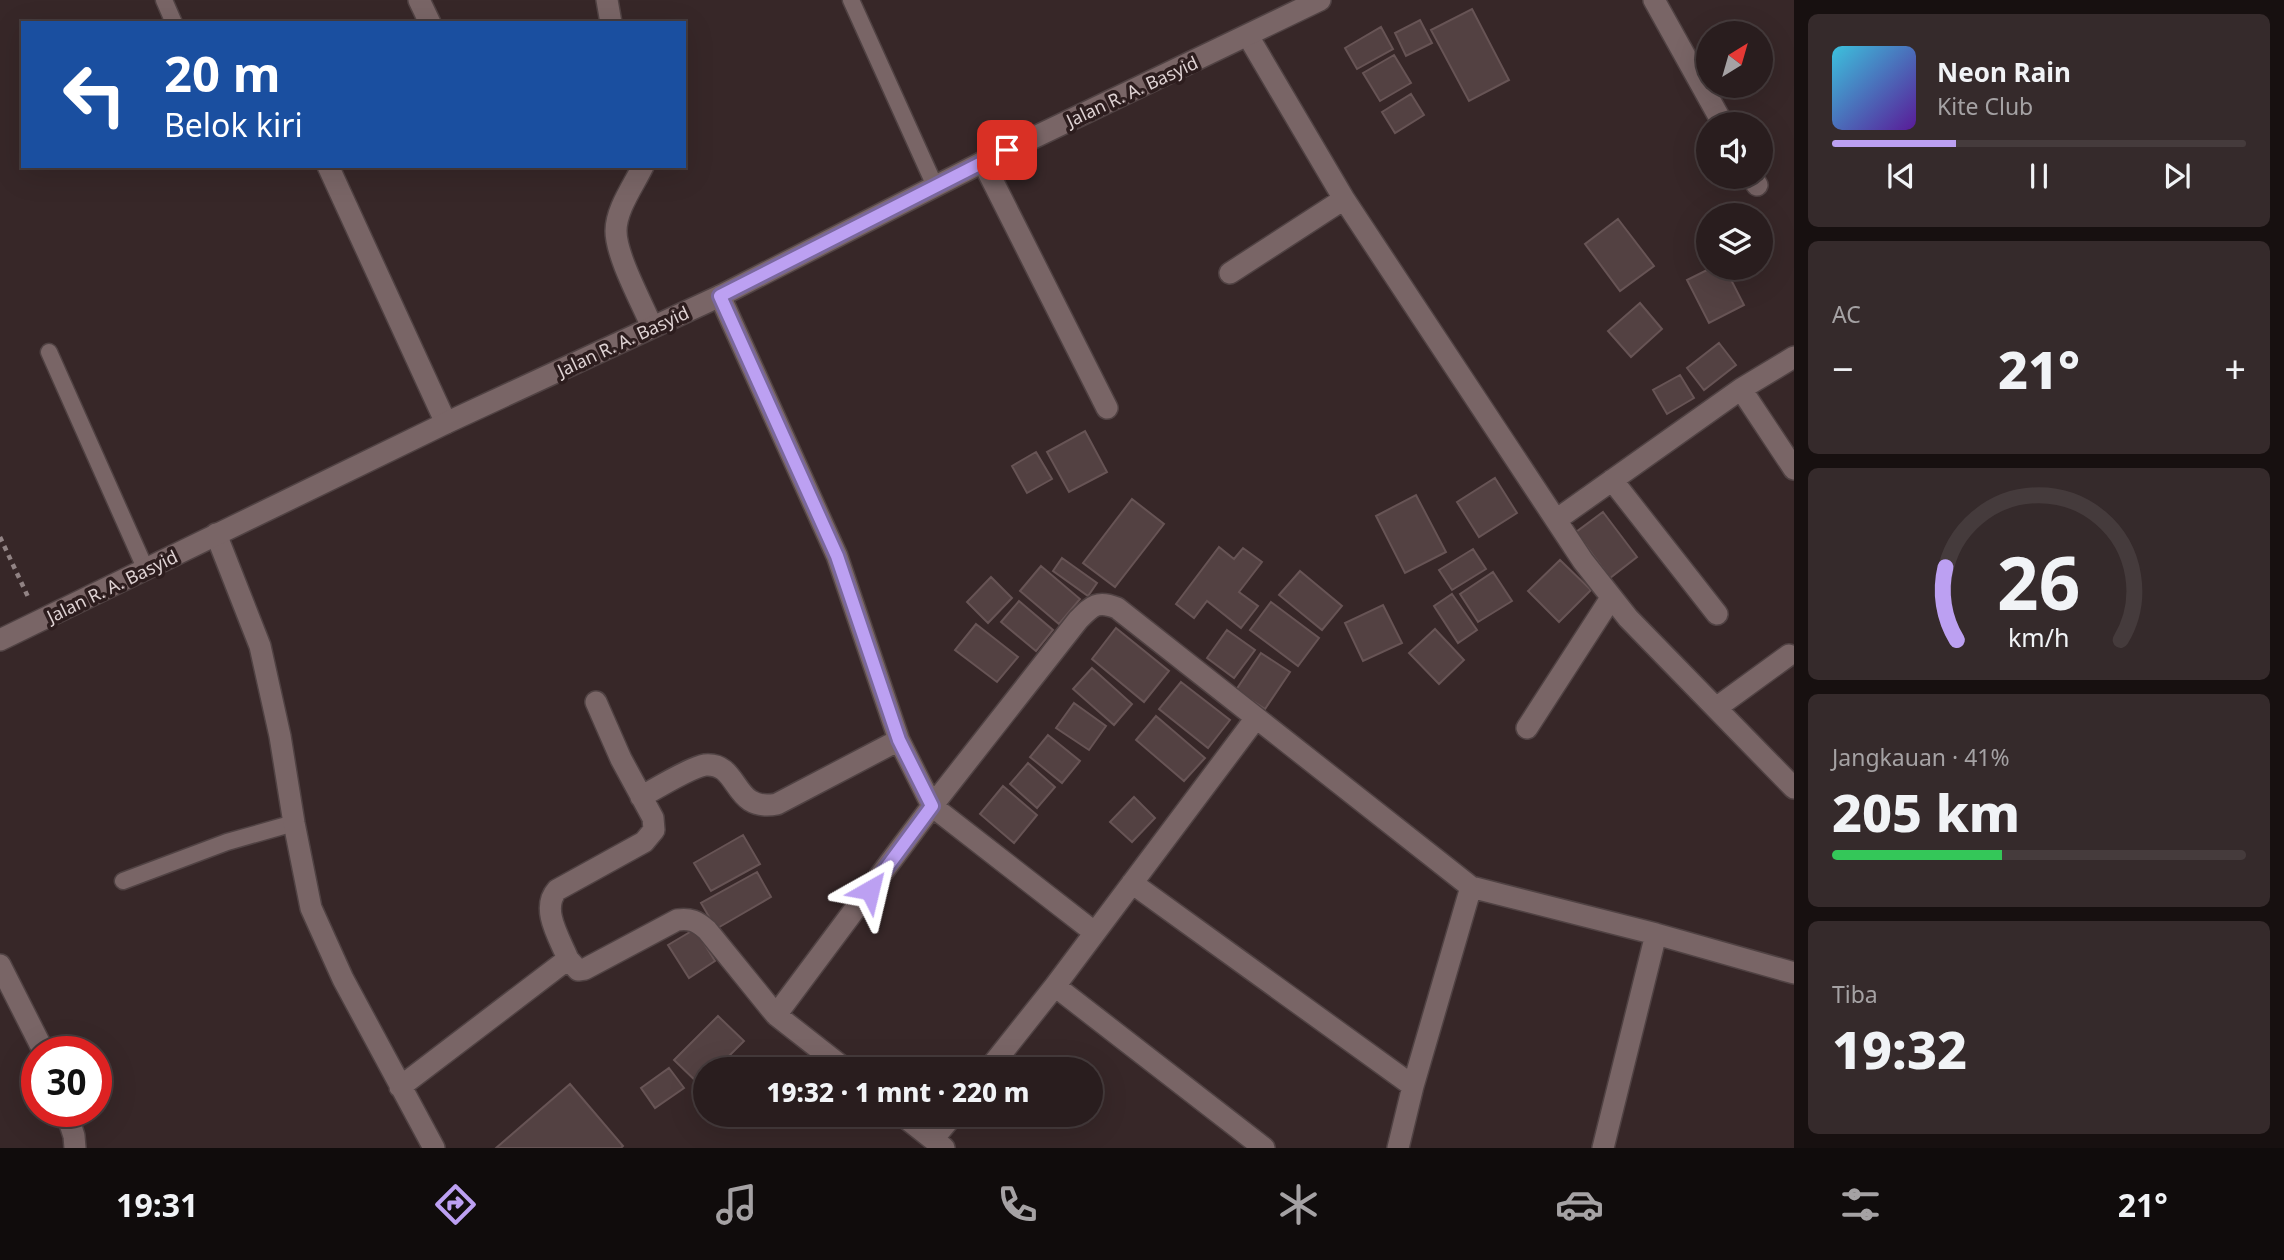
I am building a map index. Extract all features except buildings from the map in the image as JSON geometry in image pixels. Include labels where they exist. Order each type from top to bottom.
[{"type":"street","points":[[419,0],[429,21]]},
{"type":"street","points":[[607,0],[611,21]]},
{"type":"street","name":"Jalan R. A. Basyid","points":[[0,640],[446,423],[720,296],[982,162],[1320,0]]},
{"type":"street","points":[[1654,0],[1716,112]]},
{"type":"street","points":[[1248,36],[1344,198],[1556,520],[1611,598],[1794,788]]},
{"type":"street","points":[[982,162],[1107,408]]},
{"type":"street","points":[[329,168],[446,423]]},
{"type":"street","points":[[642,168],[620,213],[616,230],[619,249],[652,327]]},
{"type":"street","points":[[1230,273],[1344,198]]},
{"type":"street","points":[[720,296],[837,556],[899,740],[932,806],[1094,932]]},
{"type":"street","points":[[1556,520],[1741,389],[1794,356]]},
{"type":"street","points":[[1741,389],[1794,470]]},
{"type":"street","points":[[1612,480],[1717,614]]},
{"type":"street","points":[[216,534],[260,646],[280,736],[311,908],[343,979],[434,1148]]},
{"type":"street","points":[[1527,727],[1611,598]]},
{"type":"street","points":[[776,1015],[932,806],[1078,620],[1092,606],[1106,603],[1117,608],[1471,887],[1656,934],[1794,973]]},
{"type":"street","points":[[1716,708],[1788,655]]},
{"type":"street","points":[[596,702],[640,797],[653,818],[654,830],[645,842],[557,890],[549,902],[548,909],[568,960],[578,970],[585,969],[677,919],[688,918],[707,930],[776,1015],[830,1057]]},
{"type":"street","points":[[999,1057],[1256,718]]},
{"type":"street","points":[[640,797],[701,765],[714,765],[723,769],[744,796],[754,804],[777,804],[899,740]]},
{"type":"street","points":[[1132,883],[1413,1086]]},
{"type":"street","points":[[1398,1148],[1413,1086],[1471,887]]},
{"type":"street","points":[[1603,1148],[1656,934]]},
{"type":"street","points":[[400,1087],[568,960]]},
{"type":"street","points":[[0,965],[38,1036]]},
{"type":"street","points":[[1055,986],[1264,1148]]},
{"type":"street","points":[[72,1127],[75,1148]]},
{"type":"street","points":[[917,1127],[939,1144],[947,1127]]},
{"type":"lane","points":[[164,0],[173,21]]},
{"type":"lane","points":[[851,0],[935,186]]},
{"type":"lane","points":[[48,352],[145,570]]},
{"type":"lane","points":[[123,881],[227,842],[294,823]]},
{"type":"path","points":[[0,537],[39,621]]},
{"type":"route","points":[[870,890],[932,806],[899,740],[837,556],[720,296],[1007,150]]}]
